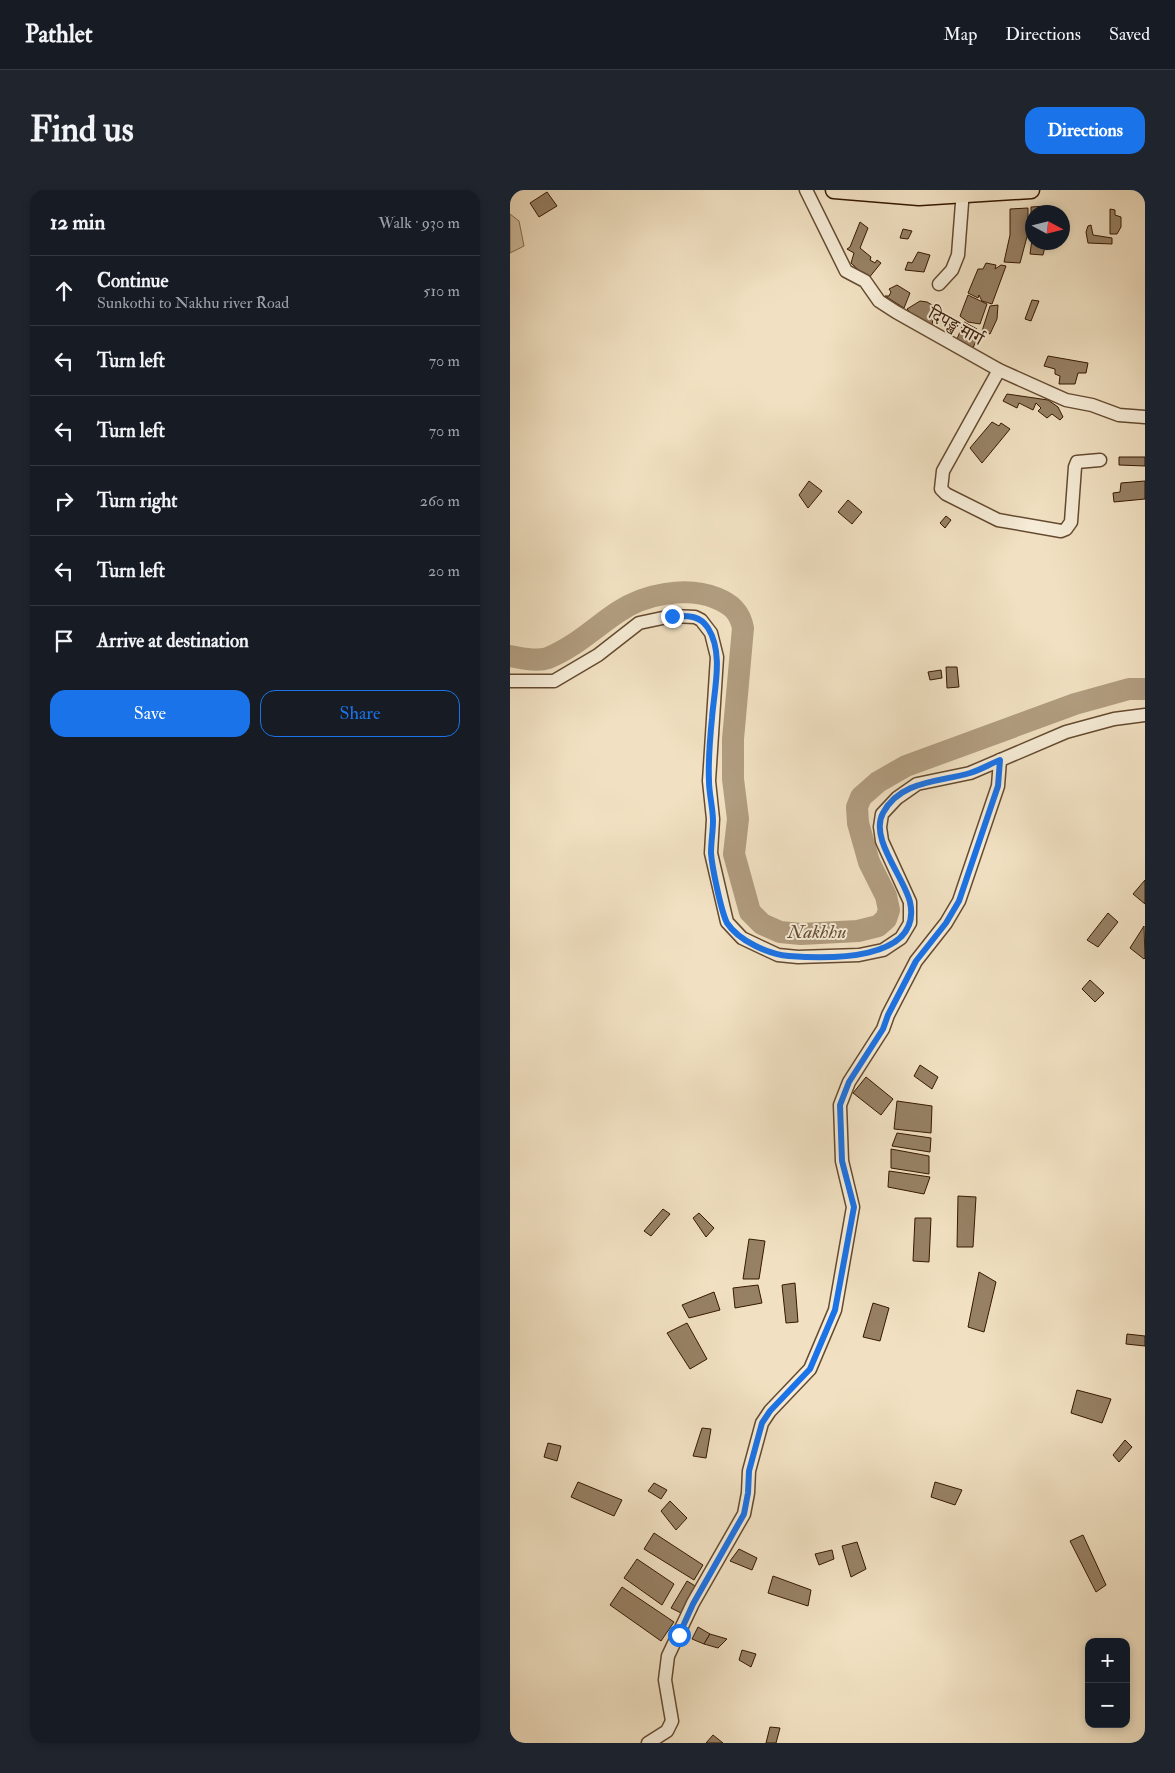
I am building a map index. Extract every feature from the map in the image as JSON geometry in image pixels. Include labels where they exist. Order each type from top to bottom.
[{"type":"main road","points":[[834,190],[919,198],[962,193],[1031,190]]},
{"type":"street","name":"दिपङ्ख मार्ग","points":[[806,190],[846,271],[864,282],[879,301],[999,370],[1066,400],[1092,405],[1119,415],[1145,417]]},
{"type":"street","points":[[940,284],[952,270],[958,255],[962,193]]},
{"type":"street","points":[[999,370],[943,471],[941,489],[946,494],[998,520],[1061,531],[1066,529],[1071,522],[1074,467],[1077,462],[1100,460]]},
{"type":"street","points":[[510,681],[554,681],[598,655],[640,623],[672,616],[688,616],[695,617],[707,626],[717,657],[709,781],[713,819],[711,853],[727,922],[742,938],[778,955],[798,957],[859,955],[883,950],[901,938],[910,923],[910,902],[882,841],[880,827],[882,814],[889,805],[917,784],[970,773],[1066,732],[1114,719],[1145,715]]},
{"type":"street","points":[[648,1743],[667,1731],[672,1721],[665,1680],[668,1656],[693,1604],[744,1514],[748,1493],[749,1471],[762,1423],[770,1411],[810,1369],[835,1310],[854,1207],[842,1161],[840,1105],[849,1082],[883,1029],[888,1015],[916,961],[946,923],[959,901],[998,786],[1000,760]]},
{"type":"shaded area","points":[[510,214],[519,221],[524,246],[510,253]]},
{"type":"building","points":[[547,192],[557,206],[539,217],[530,203]]},
{"type":"building","points":[[1025,208],[1025,244],[1020,263],[1004,262],[1010,235],[1010,209]]},
{"type":"building","points":[[1110,209],[1115,210],[1115,215],[1121,217],[1121,227],[1117,234],[1110,234]]},
{"type":"building","points":[[860,222],[868,228],[860,248],[871,257],[870,260],[875,263],[877,260],[881,263],[868,279],[851,263],[854,253],[847,249],[850,247]]},
{"type":"building","points":[[1091,225],[1093,235],[1112,238],[1112,244],[1088,243],[1086,232],[1088,226]]},
{"type":"building","points":[[903,229],[912,231],[908,239],[900,238]]},
{"type":"building","points":[[1031,250],[1044,250],[1043,255],[1030,254]]},
{"type":"building","points":[[918,252],[930,255],[924,272],[905,270],[908,262],[912,263]]},
{"type":"building","points":[[986,263],[996,265],[995,269],[1001,265],[1006,266],[992,304],[982,301],[979,295],[978,298],[968,293],[978,269],[983,269]]},
{"type":"building","points":[[897,285],[910,293],[904,308],[885,296],[889,296],[891,292],[889,289]]},
{"type":"building","points":[[968,295],[987,304],[980,324],[968,322],[960,316]]},
{"type":"building","points":[[1032,300],[1039,301],[1031,321],[1025,319]]},
{"type":"building","points":[[920,301],[927,302],[939,309],[933,318],[932,325],[917,319],[907,309]]},
{"type":"building","points":[[998,305],[997,319],[990,334],[982,331],[990,306]]},
{"type":"building","points":[[964,322],[977,329],[972,337],[976,339],[982,331],[985,333],[979,344],[975,343],[973,348],[957,339]]},
{"type":"building","points":[[1048,356],[1088,363],[1086,373],[1078,373],[1075,384],[1059,384],[1060,376],[1055,374],[1055,369],[1044,366]]},
{"type":"building","points":[[1007,394],[1048,400],[1058,407],[1063,417],[1060,420],[1052,414],[1047,418],[1038,411],[1041,408],[1036,403],[1033,410],[1019,403],[1017,408],[1003,401]]},
{"type":"building","points":[[992,422],[999,426],[1001,423],[1010,429],[982,463],[970,448]]},
{"type":"building","points":[[1119,457],[1145,457],[1145,466],[1119,465]]},
{"type":"building","points":[[809,481],[822,491],[808,508],[799,495]]},
{"type":"building","points":[[1145,481],[1145,499],[1114,502],[1113,493],[1120,492],[1121,483]]},
{"type":"building","points":[[848,500],[862,512],[852,524],[838,512]]},
{"type":"building","points":[[946,516],[951,520],[945,528],[940,523]]},
{"type":"building","points":[[946,667],[957,667],[959,687],[947,688]]},
{"type":"building","points":[[941,670],[942,678],[930,680],[928,672]]},
{"type":"building","points":[[1145,880],[1145,904],[1133,894]]},
{"type":"building","points":[[1108,913],[1118,922],[1098,947],[1087,940]]},
{"type":"building","points":[[1144,926],[1145,958],[1144,959],[1130,948]]},
{"type":"building","points":[[1090,980],[1104,993],[1095,1002],[1082,989]]},
{"type":"building","points":[[920,1065],[938,1077],[932,1089],[914,1076]]},
{"type":"building","points":[[866,1077],[893,1099],[881,1115],[853,1093]]},
{"type":"building","points":[[897,1101],[932,1106],[931,1133],[894,1129]]},
{"type":"building","points":[[897,1133],[931,1138],[930,1152],[892,1146]]},
{"type":"building","points":[[891,1149],[929,1156],[929,1174],[891,1168]]},
{"type":"building","points":[[889,1171],[930,1177],[924,1194],[888,1187]]},
{"type":"building","points":[[958,1196],[976,1197],[973,1247],[957,1247]]},
{"type":"building","points":[[663,1209],[670,1214],[651,1236],[644,1231]]},
{"type":"building","points":[[699,1213],[714,1228],[706,1237],[693,1218]]},
{"type":"building","points":[[915,1218],[931,1218],[929,1262],[913,1261]]},
{"type":"building","points":[[749,1239],[765,1241],[759,1279],[743,1279]]},
{"type":"building","points":[[979,1272],[996,1282],[984,1332],[968,1327]]},
{"type":"building","points":[[795,1283],[798,1322],[786,1323],[782,1285]]},
{"type":"building","points":[[758,1285],[762,1303],[735,1308],[733,1288]]},
{"type":"building","points":[[714,1292],[720,1310],[689,1318],[682,1305]]},
{"type":"building","points":[[873,1303],[889,1308],[880,1341],[863,1337]]},
{"type":"building","points":[[687,1323],[707,1359],[690,1369],[667,1333]]},
{"type":"building","points":[[1127,1334],[1145,1336],[1145,1346],[1126,1344]]},
{"type":"building","points":[[1077,1390],[1111,1399],[1102,1423],[1071,1413]]},
{"type":"building","points":[[702,1428],[711,1429],[706,1458],[693,1456]]},
{"type":"building","points":[[1125,1440],[1132,1447],[1119,1462],[1113,1455]]},
{"type":"building","points":[[548,1443],[561,1446],[557,1461],[544,1457]]},
{"type":"building","points":[[578,1482],[622,1500],[614,1516],[571,1497]]},
{"type":"building","points":[[935,1482],[962,1490],[955,1505],[931,1497]]},
{"type":"building","points":[[654,1483],[667,1490],[661,1499],[648,1491]]},
{"type":"building","points":[[670,1501],[687,1518],[676,1530],[661,1511]]},
{"type":"building","points":[[654,1533],[703,1565],[694,1580],[644,1549]]},
{"type":"building","points":[[1083,1535],[1106,1585],[1096,1592],[1070,1541]]},
{"type":"building","points":[[857,1542],[866,1569],[851,1577],[842,1546]]},
{"type":"building","points":[[739,1549],[757,1558],[752,1570],[730,1561]]},
{"type":"building","points":[[832,1550],[834,1559],[819,1565],[815,1554]]},
{"type":"building","points":[[637,1559],[674,1584],[662,1605],[624,1578]]},
{"type":"building","points":[[773,1576],[811,1590],[808,1606],[768,1593]]},
{"type":"building","points":[[687,1581],[697,1587],[681,1613],[671,1608]]},
{"type":"building","points":[[622,1587],[674,1622],[661,1641],[610,1605]]},
{"type":"building","points":[[698,1627],[710,1634],[704,1644],[692,1639]]},
{"type":"building","points":[[710,1634],[727,1639],[718,1648],[704,1644]]},
{"type":"building","points":[[742,1650],[756,1654],[751,1667],[739,1660]]},
{"type":"building","points":[[770,1727],[780,1728],[776,1743],[766,1743]]},
{"type":"building","points":[[713,1735],[723,1743],[706,1743]]},
{"type":"waterway","name":"Nakhhu","points":[[510,656],[534,660],[558,654],[618,612],[653,596],[679,592],[705,594],[721,600],[734,609],[740,617],[743,628],[733,739],[733,779],[738,819],[734,854],[750,912],[762,924],[780,932],[801,934],[858,931],[878,926],[886,919],[889,910],[886,896],[869,862],[858,823],[857,807],[861,797],[878,782],[906,766],[1075,704],[1129,689],[1145,689]]},
{"type":"route","points":[[672,616],[695,617],[707,626],[711,633],[717,657],[709,781],[713,819],[711,853],[727,922],[742,938],[762,948],[778,955],[798,957],[859,955],[883,950],[901,938],[910,923],[910,902],[882,841],[880,827],[882,814],[897,798],[917,784],[970,773],[1000,760],[998,786],[974,851],[959,901],[946,923],[916,961],[873,1048],[849,1082],[840,1105],[842,1161],[854,1207],[842,1267],[841,1288],[835,1310],[810,1369],[770,1411],[762,1423],[749,1471],[748,1493],[744,1514],[693,1604],[679,1635]]}]
